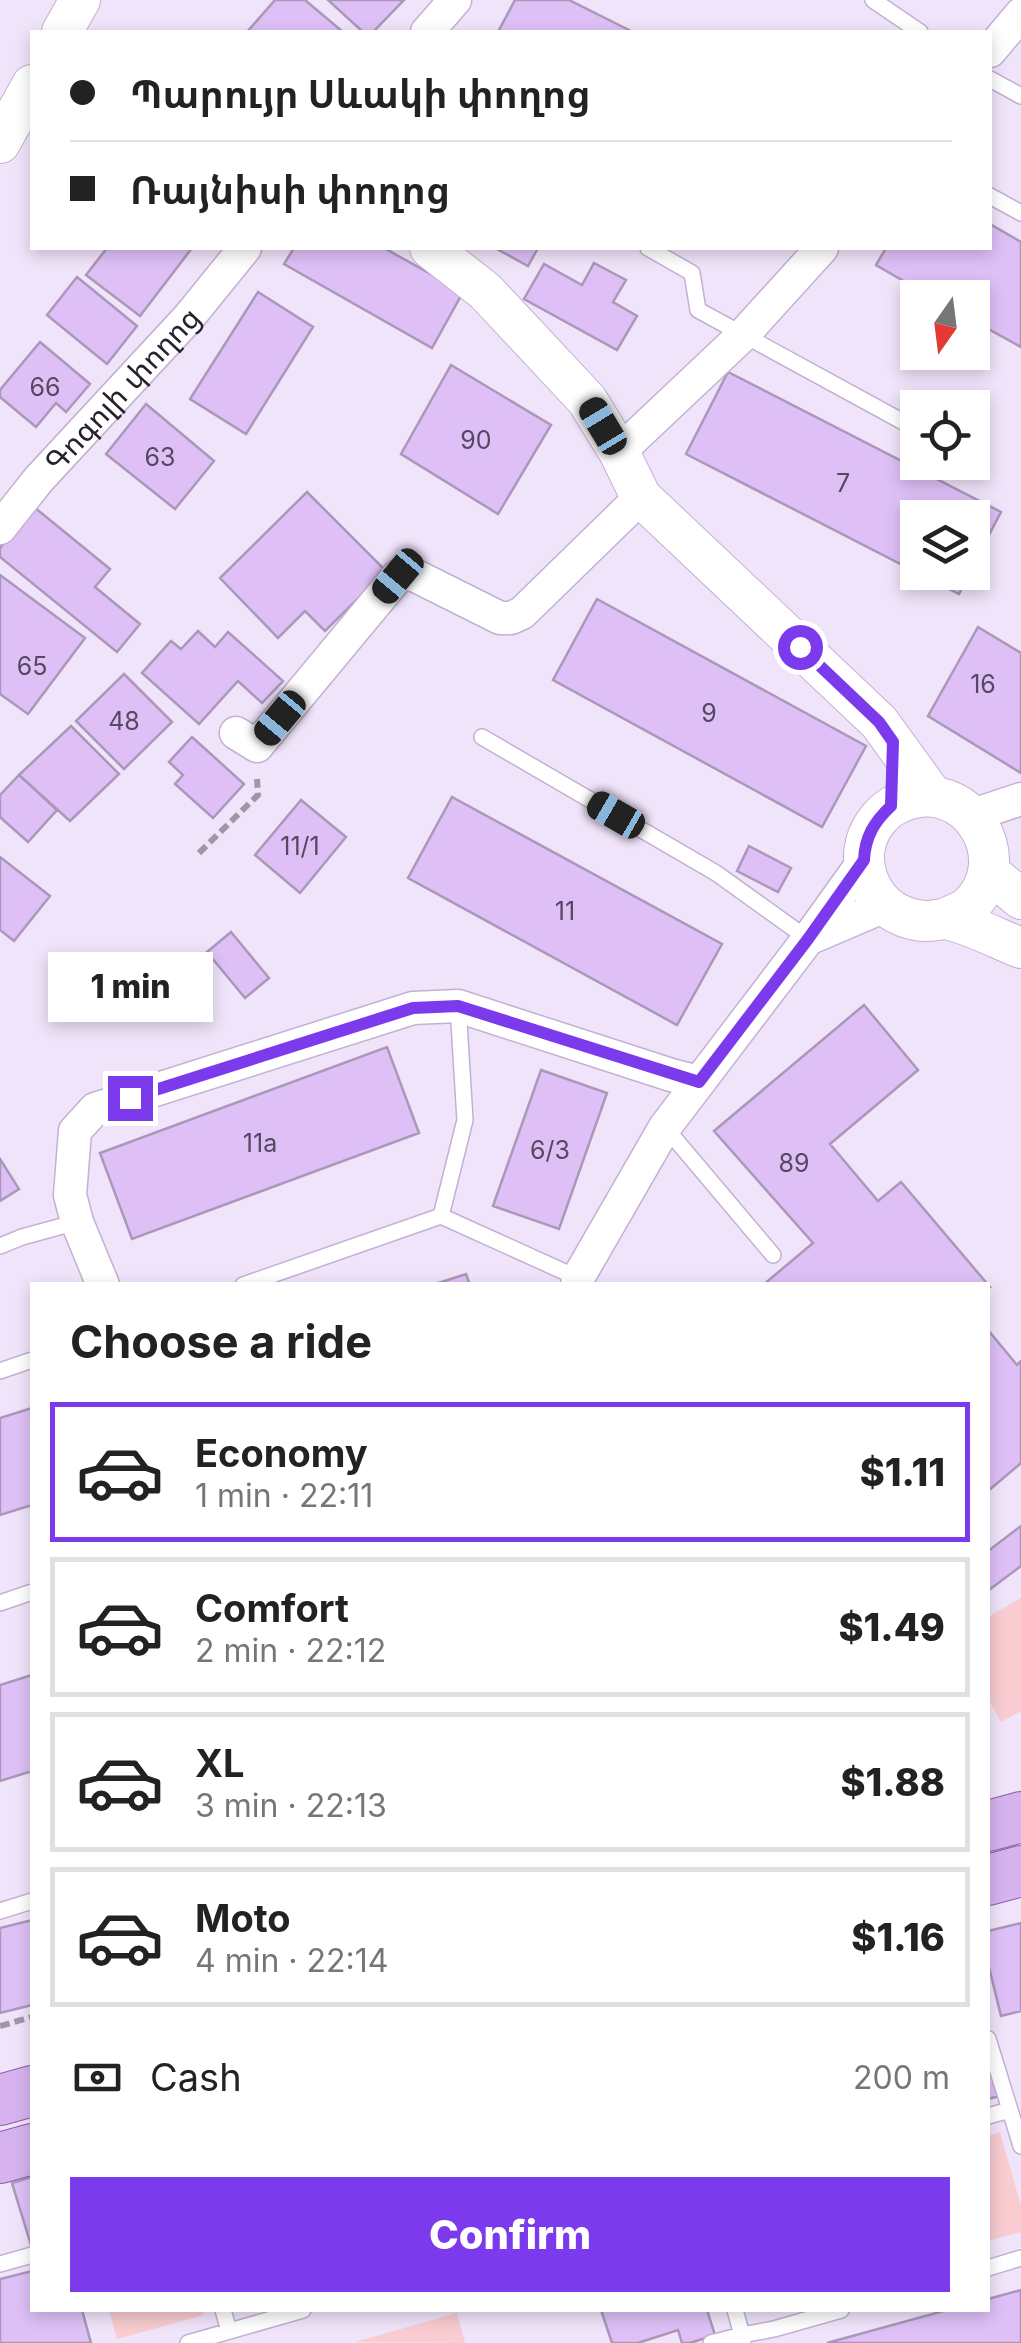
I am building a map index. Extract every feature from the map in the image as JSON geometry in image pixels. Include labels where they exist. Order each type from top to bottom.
[{"type":"main road","points":[[990,1825],[1021,1817]]},
{"type":"main road","points":[[990,1879],[1021,1871]]},
{"type":"main road","points":[[0,2100],[30,2092]]},
{"type":"main road","points":[[0,2158],[30,2150]]},
{"type":"street","points":[[63,30],[80,0]]},
{"type":"street","points":[[433,30],[455,0]]},
{"type":"street","points":[[992,48],[1021,14]]},
{"type":"street","points":[[0,143],[30,89]]},
{"type":"street","name":"Գոգոլի փողոց","points":[[0,528],[39,478],[189,317],[243,250]]},
{"type":"street","points":[[433,250],[485,291],[587,400],[640,497],[879,722],[932,796]]},
{"type":"street","points":[[618,452],[743,335],[820,250]]},
{"type":"street","points":[[246,739],[398,576],[416,576],[500,618],[511,618],[522,613],[640,497]]},
{"type":"street","points":[[891,806],[893,742]]},
{"type":"street","points":[[1021,799],[983,844],[980,892],[966,908],[946,918],[925,921],[903,917],[885,906],[866,878],[864,860],[871,830],[891,806],[910,798],[946,798],[961,805],[983,844],[1021,899]]},
{"type":"street","points":[[983,844],[1021,810]]},
{"type":"street","points":[[578,1281],[664,1127],[864,860]]},
{"type":"street","points":[[808,939],[885,906]]},
{"type":"street","points":[[946,918],[1021,948]]},
{"type":"street","points":[[101,1282],[70,1195],[75,1131],[95,1109],[413,1008],[458,1006],[699,1082]]},
{"type":"lane","points":[[873,0],[917,30]]},
{"type":"lane","points":[[992,80],[1021,96]]},
{"type":"lane","points":[[992,197],[1021,212]]},
{"type":"lane","points":[[652,250],[692,273],[698,310],[900,420]]},
{"type":"lane","points":[[482,737],[716,874],[808,939]]},
{"type":"lane","points":[[441,1216],[465,1120],[458,1006]]},
{"type":"lane","points":[[664,1127],[773,1256]]},
{"type":"lane","points":[[252,1282],[441,1216],[578,1281]]},
{"type":"lane","points":[[0,1246],[22,1236],[77,1222]]},
{"type":"lane","points":[[0,1371],[30,1361]]},
{"type":"lane","points":[[0,1602],[30,1593]]},
{"type":"lane","points":[[0,1911],[30,1903]]},
{"type":"lane","points":[[990,2046],[1021,2146]]},
{"type":"lane","points":[[990,2115],[1010,2110]]},
{"type":"lane","points":[[0,2264],[30,2256]]},
{"type":"lane","points":[[990,2267],[1021,2258]]},
{"type":"lane","points":[[224,2312],[229,2332]]},
{"type":"lane","points":[[188,2343],[296,2312]]},
{"type":"lane","points":[[736,2312],[743,2339]]},
{"type":"lane","points":[[711,2343],[743,2339],[834,2312]]},
{"type":"lane","points":[[248,2326],[254,2343]]},
{"type":"path","points":[[198,852],[258,794],[246,739]]},
{"type":"path","points":[[0,2026],[30,2018]]},
{"type":"shaded area","points":[[1021,1598],[1021,1711],[1001,1722],[990,1702],[990,1616]]},
{"type":"shaded area","points":[[1000,2132],[1021,2206],[1021,2232],[990,2240],[990,2135]]},
{"type":"shaded area","points":[[110,2312],[204,2315],[117,2339]]},
{"type":"shaded area","points":[[457,2313],[465,2343],[355,2342]]},
{"type":"building","points":[[275,0],[305,0],[341,30],[249,30]]},
{"type":"building","points":[[328,0],[404,0],[375,30],[361,30]]},
{"type":"building","points":[[515,0],[569,0],[629,30],[499,30]]},
{"type":"building","points":[[992,225],[1021,242],[1021,347],[990,330],[990,280],[902,280],[876,265],[885,250],[992,250]]},
{"type":"building","points":[[105,250],[190,250],[140,316],[86,275]]},
{"type":"building","points":[[293,250],[388,250],[463,292],[432,348],[284,264]]},
{"type":"building","points":[[499,250],[537,250],[528,266]]},
{"type":"building","points":[[594,263],[626,280],[613,302],[637,316],[617,350],[524,299],[544,264],[582,285]]},
{"type":"building","points":[[77,277],[137,326],[107,364],[47,315]]},
{"type":"building","points":[[258,292],[313,327],[246,434],[190,399]]},
{"type":"building","points":[[40,342],[90,384],[66,412],[56,403],[36,427],[0,397],[0,390]]},
{"type":"building","points":[[451,365],[551,425],[498,514],[401,454]]},
{"type":"building","points":[[728,372],[900,460],[900,480],[939,480],[978,500],[900,500],[900,564],[686,454]]},
{"type":"building","points":[[146,404],[214,461],[175,509],[106,454]]},
{"type":"building","points":[[307,492],[386,571],[325,631],[305,611],[278,638],[220,578]]},
{"type":"building","points":[[990,506],[1001,512],[990,533]]},
{"type":"building","points":[[34,507],[110,569],[95,587],[140,624],[117,652],[0,557],[0,548]]},
{"type":"building","points":[[0,575],[85,638],[28,714],[0,694]]},
{"type":"building","points":[[597,599],[866,746],[822,827],[553,680]]},
{"type":"building","points":[[978,627],[1021,653],[1021,773],[928,716]]},
{"type":"building","points":[[198,631],[215,647],[228,632],[283,681],[262,703],[238,681],[199,724],[142,673],[171,641],[181,649]]},
{"type":"building","points":[[124,674],[172,722],[124,769],[76,721]]},
{"type":"building","points":[[71,726],[119,774],[70,821],[19,775]]},
{"type":"building","points":[[192,737],[244,784],[213,818],[175,784],[183,775],[169,762]]},
{"type":"building","points":[[19,775],[57,810],[28,842],[0,817],[0,795]]},
{"type":"building","points":[[452,797],[722,944],[677,1025],[408,878]]},
{"type":"building","points":[[301,800],[346,837],[300,893],[255,855]]},
{"type":"building","points":[[749,846],[791,868],[778,892],[737,871]]},
{"type":"building","points":[[0,857],[50,896],[14,941],[0,930]]},
{"type":"building","points":[[231,932],[269,978],[245,998],[207,952]]},
{"type":"building","points":[[864,1005],[918,1070],[830,1144],[878,1201],[901,1182],[986,1282],[767,1282],[813,1243],[714,1131]]},
{"type":"building","points":[[387,1047],[419,1133],[132,1239],[100,1153]]},
{"type":"building","points":[[541,1070],[607,1093],[559,1229],[493,1206]]},
{"type":"building","points":[[0,1159],[19,1189],[0,1201]]},
{"type":"building","points":[[466,1274],[469,1282],[441,1282]]},
{"type":"building","points":[[990,1332],[1017,1365],[1021,1361],[1021,1463],[990,1489]]},
{"type":"building","points":[[30,1409],[30,1506],[0,1515],[0,1418]]},
{"type":"building","points":[[1021,1526],[1021,1566],[990,1589],[990,1549]]},
{"type":"building","points":[[30,1676],[30,1772],[0,1781],[0,1685]]},
{"type":"building","points":[[30,1920],[30,2006],[0,2013],[0,1928]]},
{"type":"building","points":[[1021,1923],[1021,2011],[1001,2016],[990,1971],[990,1931]]},
{"type":"building","points":[[990,2061],[999,2096],[990,2098]]},
{"type":"building","points":[[30,2178],[30,2242],[12,2183]]},
{"type":"building","points":[[30,2272],[30,2312],[83,2312],[91,2343],[0,2343],[0,2279]]},
{"type":"building","points":[[1021,2290],[1021,2343],[827,2343],[940,2312],[990,2312],[990,2298]]},
{"type":"building","points":[[602,2312],[708,2312],[715,2335],[682,2343],[678,2330],[638,2343],[612,2343]]},
{"type":"route","points":[[130,1098],[413,1008],[458,1006],[699,1082],[864,860],[871,830],[891,806],[893,742],[879,722],[800,647]]}]
